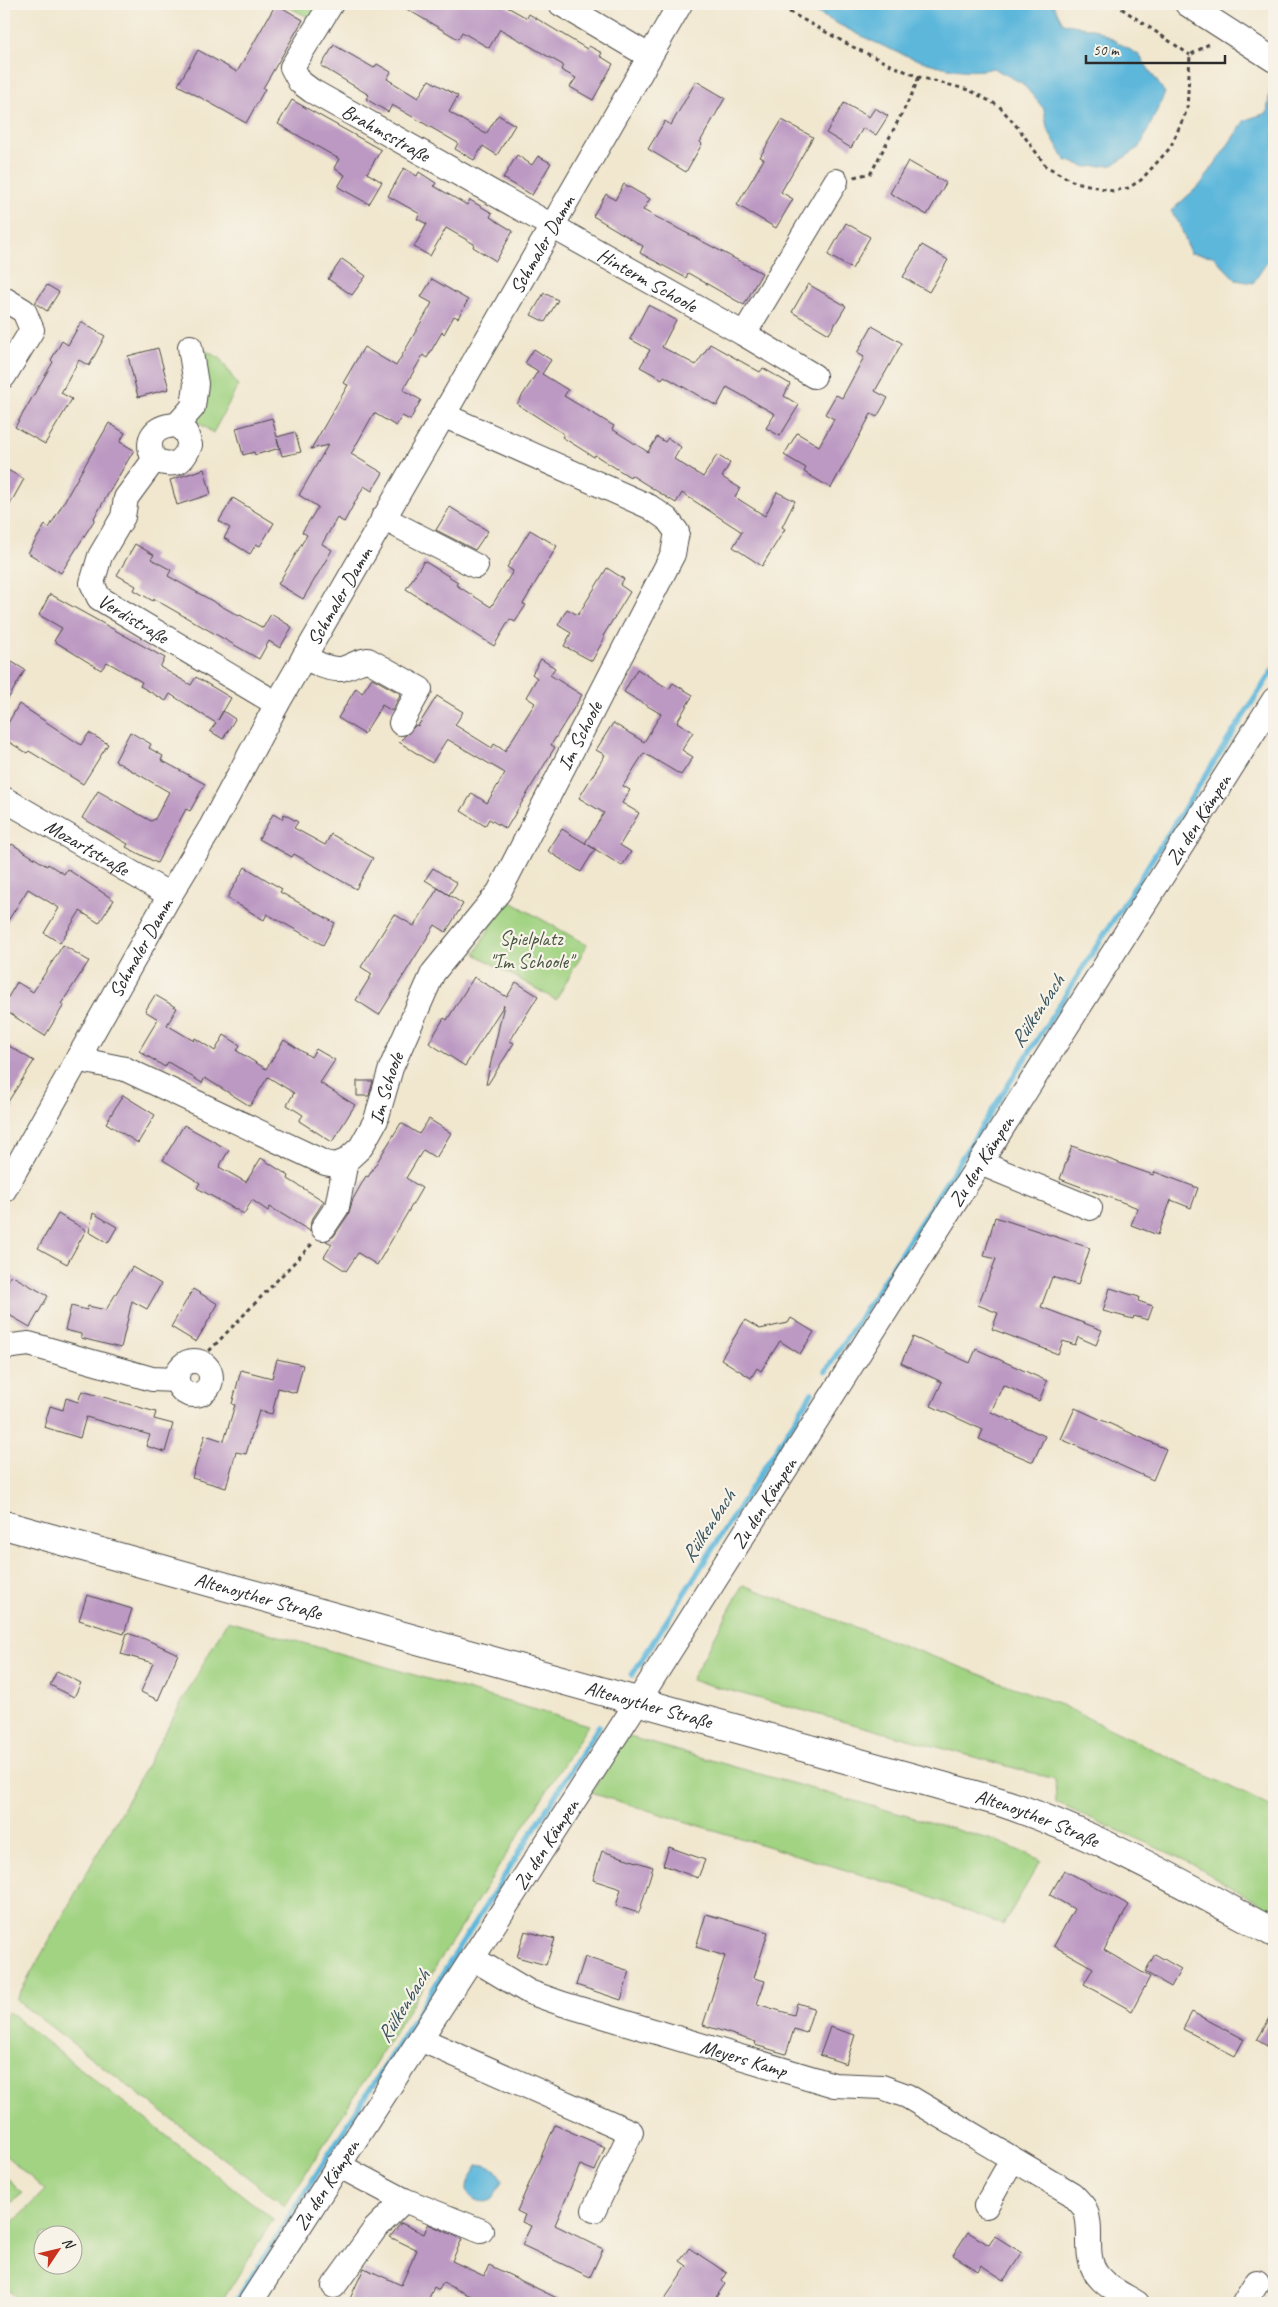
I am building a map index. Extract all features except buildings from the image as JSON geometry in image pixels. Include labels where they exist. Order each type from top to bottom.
[{"type":"main road","name":"Altenoyther Straße","points":[[4,1525],[1000,1802],[1035,1814],[1127,1855],[1274,1933]]},
{"type":"street","name":"Brahmsstraße","points":[[330,4],[292,67],[300,82],[312,91],[552,227]]},
{"type":"street","points":[[561,4],[649,56]]},
{"type":"street","name":"Schmaler Damm","points":[[4,1190],[170,894],[211,827],[277,704],[383,518],[680,4]]},
{"type":"street","points":[[1187,4],[1274,60]]},
{"type":"street","points":[[744,334],[836,181]]},
{"type":"street","name":"Hinterm Schoole","points":[[552,227],[744,334],[814,376]]},
{"type":"street","points":[[4,299],[24,311],[32,330],[4,376]]},
{"type":"street","points":[[177,425],[186,433],[190,444],[186,456],[176,464],[166,464],[154,460],[149,445],[153,435],[159,428],[177,425],[193,407],[196,384],[190,347]]},
{"type":"street","name":"Im Schoole","points":[[346,1161],[361,1147],[376,1120],[392,1068],[433,973],[499,892],[673,554],[677,532],[667,519],[650,507],[443,414]]},
{"type":"street","name":"Verdistraße","points":[[154,460],[126,498],[123,517],[100,556],[92,582],[99,598],[277,704]]},
{"type":"street","points":[[383,518],[476,566]]},
{"type":"street","points":[[304,657],[325,667],[342,668],[359,661],[368,660],[420,689],[401,723]]},
{"type":"street","name":"Zu den Kämpen","points":[[250,2303],[638,1701],[1274,700]]},
{"type":"street","name":"Mozartstraße","points":[[4,799],[170,894]]},
{"type":"street","points":[[79,1056],[86,1061],[125,1069],[325,1163],[336,1165],[346,1161]]},
{"type":"street","points":[[323,1228],[337,1206],[346,1161]]},
{"type":"street","points":[[980,1163],[1090,1208]]},
{"type":"street","points":[[4,1346],[29,1344],[152,1379],[176,1380]]},
{"type":"street","points":[[196,1360],[205,1364],[211,1374],[210,1384],[206,1391],[199,1395],[187,1394],[179,1387],[176,1380],[177,1372],[183,1363],[196,1360]]},
{"type":"street","name":"Meyers Kamp","points":[[472,1958],[530,1992],[562,2004],[834,2085],[882,2087],[908,2096],[1012,2160],[1072,2194],[1084,2208],[1088,2228],[1088,2257],[1096,2274],[1105,2283],[1137,2303]]},
{"type":"street","points":[[420,2039],[631,2132],[594,2210]]},
{"type":"street","points":[[986,2206],[1012,2160]]},
{"type":"street","points":[[338,2165],[404,2200],[481,2231]]},
{"type":"street","points":[[334,2286],[375,2229],[404,2200]]},
{"type":"street","points":[[1244,2303],[1257,2282]]},
{"type":"path","points":[[775,4],[852,47],[919,77],[969,90],[999,106],[1019,129],[1046,166],[1072,181],[1113,191],[1128,188],[1141,180],[1170,148],[1186,110],[1190,56]]},
{"type":"path","points":[[1115,4],[1190,56]]},
{"type":"path","points":[[1190,56],[1209,44],[1224,28]]},
{"type":"path","points":[[836,181],[871,173],[919,77]]},
{"type":"path","points":[[196,1360],[210,1350],[298,1259],[323,1228]]},
{"type":"green space","points":[[283,4],[322,4],[313,20]]},
{"type":"green space","points":[[200,348],[220,358],[238,386],[213,433],[196,421],[208,396],[196,353]]},
{"type":"green space","name":"Spielplatz \"Im Schoole\"","points":[[506,899],[587,945],[556,1000],[475,954]]},
{"type":"green space","points":[[743,1585],[1061,1705],[1274,1808],[1274,1912],[1183,1859],[1056,1803],[1055,1779],[691,1680]]},
{"type":"green space","points":[[227,1621],[588,1725],[285,2206],[16,2000]]},
{"type":"green space","points":[[626,1736],[999,1842],[1041,1860],[1003,1925],[912,1890],[591,1793]]},
{"type":"green space","points":[[8,2012],[273,2219],[221,2303],[24,2303],[4,2287],[4,2232],[45,2190],[4,2154],[4,2019]]},
{"type":"green space","points":[[4,2175],[23,2193],[4,2209]]},
{"type":"water","points":[[801,4],[1053,4],[1063,23],[1097,30],[1139,55],[1165,93],[1140,147],[1113,165],[1087,167],[1065,160],[1047,128],[1044,109],[1022,83],[993,68],[972,71],[948,68],[922,61],[868,39]]},
{"type":"water","points":[[1271,81],[1274,83],[1274,252],[1253,283],[1236,280],[1213,256],[1190,253],[1180,225],[1171,211],[1201,184],[1245,120],[1267,113]]},
{"type":"water","points":[[485,2165],[495,2169],[502,2181],[492,2199],[484,2202],[476,2200],[470,2195],[467,2185],[477,2166]]},
{"type":"waterway","name":"Rülkenbach","points":[[826,1371],[1274,668]]},
{"type":"waterway","name":"Rülkenbach","points":[[632,1675],[812,1393]]},
{"type":"waterway","name":"Rülkenbach","points":[[235,2303],[599,1726]]}]
